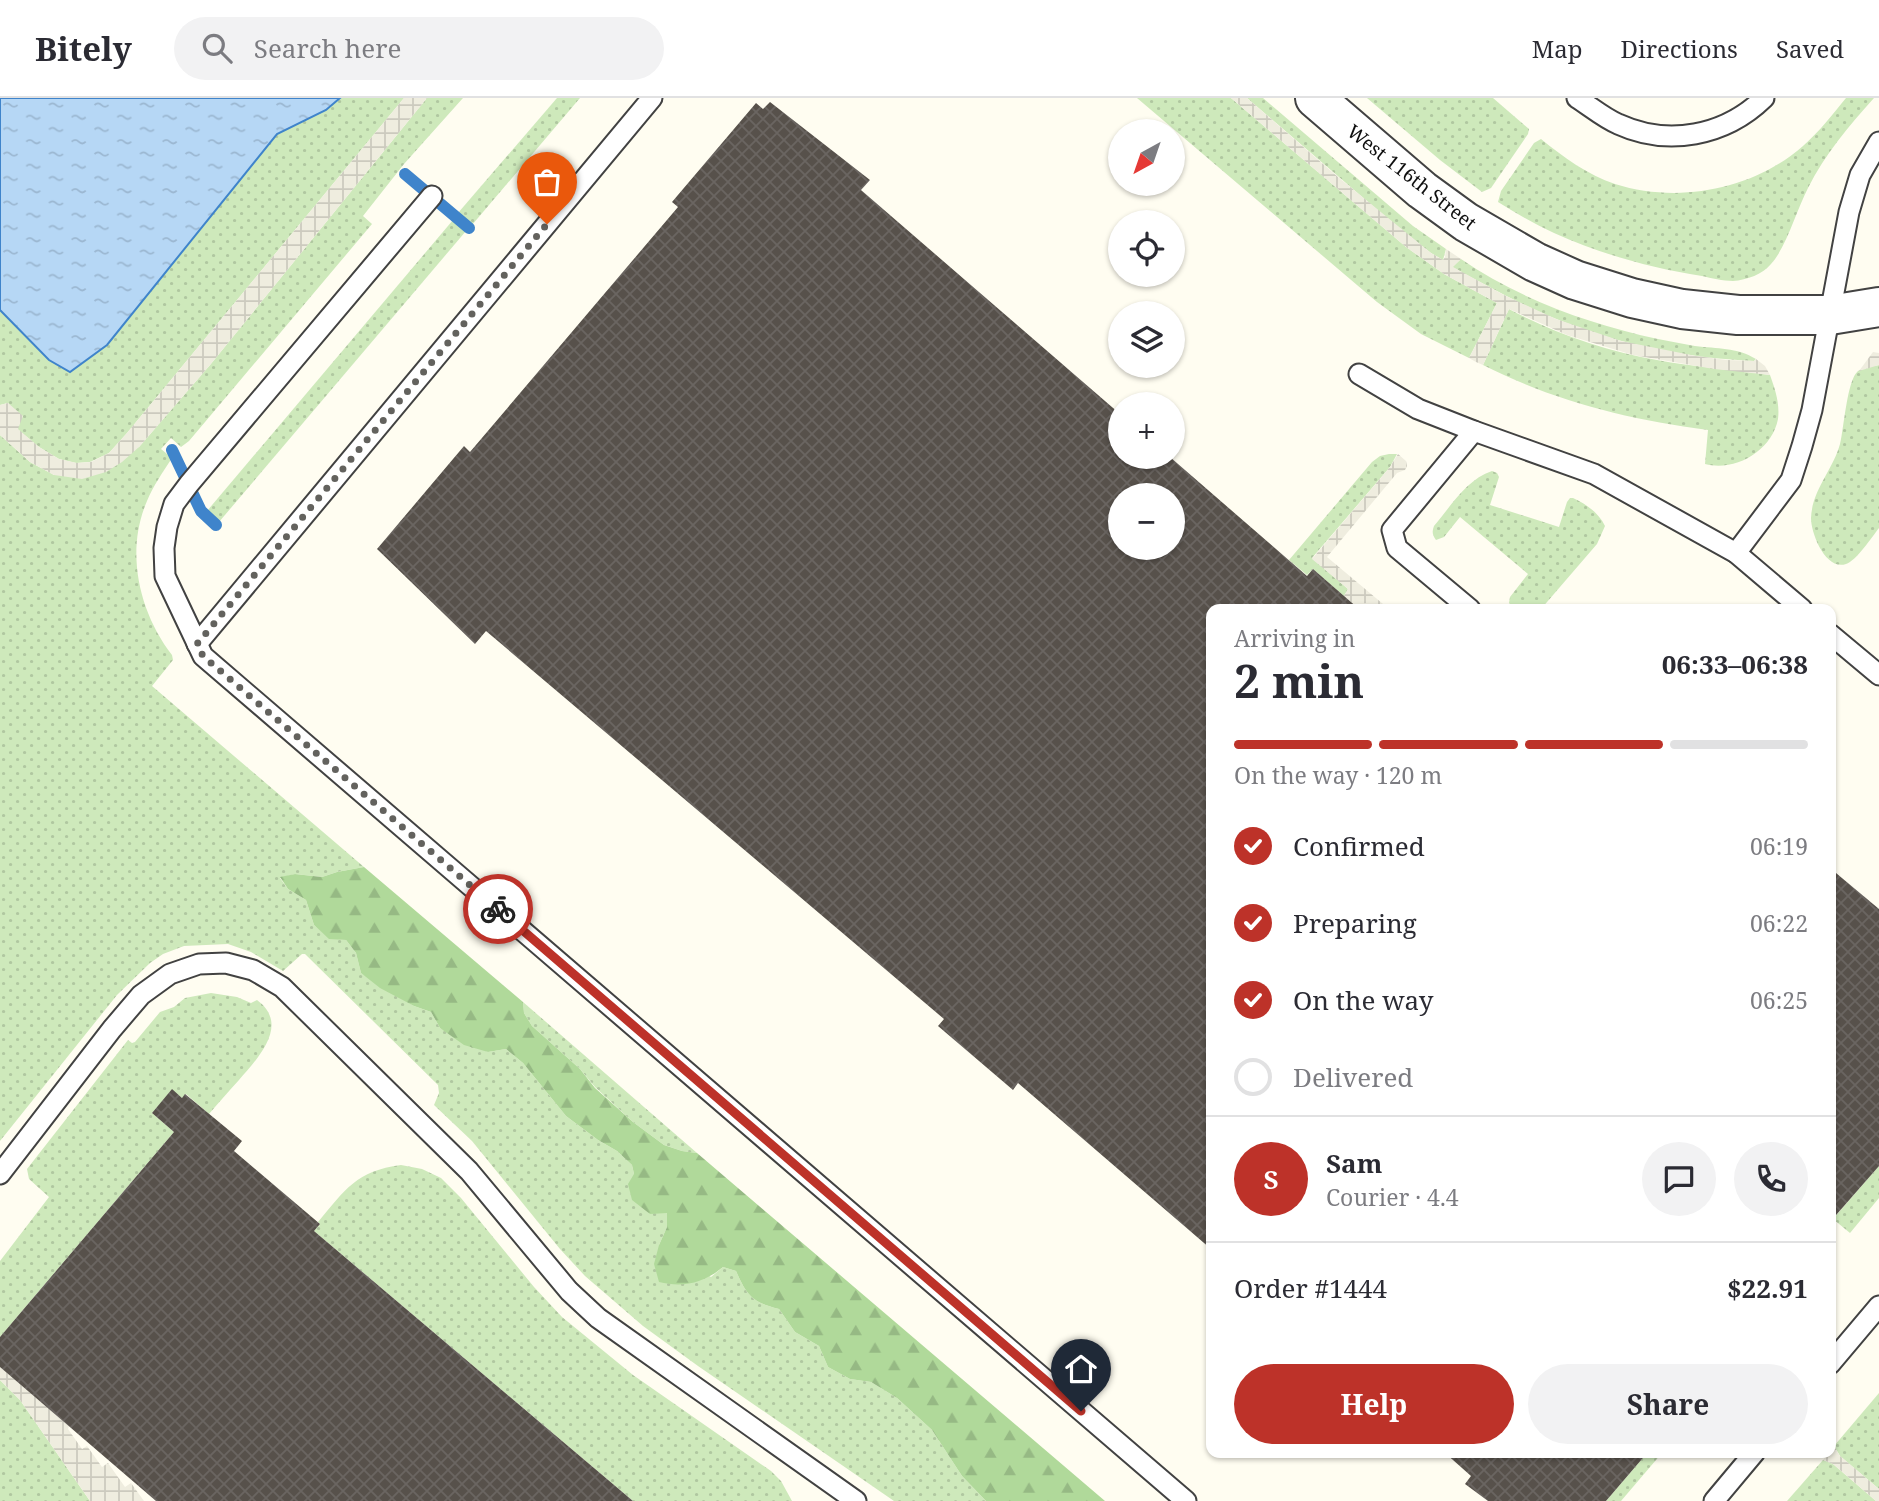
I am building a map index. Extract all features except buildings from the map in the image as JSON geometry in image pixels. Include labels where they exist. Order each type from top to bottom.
[{"type":"street","name":"West 116th Street","points":[[1315,98],[1422,190],[1466,222],[1535,262],[1575,280],[1632,298],[1682,309],[1738,315],[1830,314],[1879,307]]},
{"type":"lane","points":[[197,644],[652,98]]},
{"type":"lane","points":[[1577,98],[1616,124],[1647,135],[1679,136],[1708,132],[1728,124],[1750,111],[1763,98]]},
{"type":"lane","points":[[1736,553],[1791,480],[1812,410],[1849,212],[1860,175],[1879,142]]},
{"type":"lane","points":[[432,196],[174,504],[164,548],[165,576],[203,656],[1186,1501]]},
{"type":"lane","points":[[1359,374],[1418,409],[1594,474],[1736,553],[1796,604]]},
{"type":"lane","points":[[1464,604],[1397,548],[1392,530],[1474,431]]},
{"type":"lane","points":[[1836,639],[1879,676]]},
{"type":"lane","points":[[0,1174],[141,995],[170,974],[199,964],[226,962],[253,970],[282,987],[469,1171],[569,1291],[598,1318],[856,1501]]},
{"type":"lane","points":[[1836,1357],[1879,1306]]},
{"type":"lane","points":[[1714,1501],[1750,1458]]},
{"type":"green space","points":[[340,98],[404,98],[109,453],[90,462],[76,463],[59,459],[17,429],[8,403],[0,405],[0,310],[49,360],[70,372],[107,345],[277,134],[326,110]]},
{"type":"green space","points":[[427,98],[463,98],[404,164],[363,216],[372,224],[189,441],[181,447],[171,438],[161,449],[172,458],[147,501],[140,520],[137,541],[139,581],[144,601],[173,660],[152,686],[364,867],[322,877],[295,874],[280,878],[288,889],[306,900],[314,925],[329,938],[346,940],[356,953],[361,973],[414,1006],[431,1012],[440,1028],[488,1052],[506,1049],[523,1063],[566,1116],[617,1151],[632,1165],[634,1174],[667,1212],[667,1227],[659,1245],[711,1277],[723,1267],[736,1271],[751,1297],[762,1304],[779,1309],[795,1332],[819,1346],[828,1367],[850,1379],[871,1382],[897,1398],[932,1430],[962,1476],[986,1501],[894,1501],[643,1326],[585,1276],[472,1141],[434,1105],[439,1093],[438,1085],[305,954],[283,971],[251,952],[228,944],[184,946],[163,954],[117,995],[0,1141],[0,435],[30,462],[54,475],[139,447],[210,365]]},
{"type":"green space","points":[[557,98],[580,98],[472,225],[458,213]]},
{"type":"green space","points":[[1137,98],[1231,98],[1406,247],[1444,274],[1497,303],[1469,358],[1421,334],[1377,302],[1185,139],[1185,119],[1162,119]]},
{"type":"green space","points":[[1247,98],[1263,98],[1413,226],[1446,249],[1443,260],[1389,220]]},
{"type":"green space","points":[[1367,98],[1493,98],[1529,129],[1528,134],[1491,188],[1482,192]]},
{"type":"green space","points":[[1846,98],[1874,98],[1822,164],[1776,257],[1764,271],[1749,278],[1721,280],[1626,259],[1554,233],[1498,202],[1501,191],[1534,143],[1541,139],[1595,176],[1639,190],[1689,192],[1738,183],[1783,161],[1803,146]]},
{"type":"green space","points":[[453,220],[466,231],[219,522],[207,511]]},
{"type":"green space","points":[[1461,259],[1531,298],[1581,318],[1658,339],[1734,350],[1756,359],[1754,361],[1677,353],[1578,327],[1528,307],[1452,267]]},
{"type":"green space","points":[[1509,309],[1562,333],[1619,352],[1770,375],[1778,407],[1774,430],[1760,449],[1740,462],[1717,466],[1705,464],[1708,430],[1593,407],[1511,378],[1483,365]]},
{"type":"green space","points":[[1879,365],[1879,528],[1850,562],[1839,565],[1826,557],[1821,550],[1812,525],[1812,508],[1840,444],[1854,376],[1858,371]]},
{"type":"green space","points":[[1389,454],[1397,454],[1390,467],[1312,558],[1348,589],[1344,596],[1313,569],[1307,575],[1289,560],[1372,462]]},
{"type":"green space","points":[[1492,471],[1499,477],[1490,505],[1559,527],[1567,502],[1573,498],[1592,509],[1605,526],[1597,544],[1545,604],[1510,604],[1510,597],[1528,574],[1460,517],[1444,537],[1436,540],[1433,535],[1434,526],[1460,494]]},
{"type":"green space","points":[[364,867],[523,1002],[524,1013],[532,1026],[633,1122],[664,1145],[697,1153],[1105,1501],[986,1501],[962,1476],[932,1430],[897,1398],[871,1382],[850,1379],[828,1367],[819,1346],[795,1332],[779,1309],[762,1304],[751,1297],[736,1271],[723,1267],[693,1283],[659,1282],[654,1264],[667,1227],[667,1213],[650,1214],[632,1200],[628,1184],[634,1174],[632,1165],[617,1151],[566,1116],[523,1063],[506,1049],[488,1052],[464,1045],[440,1028],[431,1012],[380,988],[361,973],[356,953],[346,940],[329,939],[314,925],[306,900],[288,889],[280,877],[295,874],[322,877]]},
{"type":"green space","points":[[211,993],[237,997],[251,1003],[257,1000],[267,1010],[271,1031],[262,1052],[209,1114],[186,1094],[182,1098],[172,1090],[152,1113],[174,1132],[0,1337],[0,1261],[49,1197],[29,1179],[27,1169],[128,1040],[135,1042],[160,1012],[174,1007],[185,998]]},
{"type":"green space","points":[[523,1002],[697,1153],[664,1145],[633,1122],[532,1026],[524,1013]]},
{"type":"green space","points":[[401,1165],[422,1169],[441,1178],[562,1317],[633,1375],[771,1471],[781,1481],[792,1501],[633,1501],[314,1231],[320,1224],[318,1222],[353,1183],[373,1172]]},
{"type":"green space","points":[[1879,1166],[1879,1198],[1850,1233],[1836,1221],[1836,1216]]},
{"type":"green space","points":[[0,1380],[20,1400],[90,1501],[0,1501]]},
{"type":"green space","points":[[1879,1393],[1879,1489],[1840,1456],[1836,1444]]},
{"type":"green space","points":[[1643,1458],[1658,1458],[1621,1501],[1606,1501]]},
{"type":"green space","points":[[1823,1460],[1833,1464],[1876,1501],[1787,1501]]},
{"type":"shaded area","points":[[404,98],[427,98],[210,365],[139,447],[122,462],[106,472],[82,479],[54,475],[30,462],[0,435],[0,405],[8,403],[23,416],[18,429],[39,447],[59,459],[77,463],[91,462],[109,453]]},
{"type":"shaded area","points":[[1231,98],[1247,98],[1431,253],[1443,260],[1446,249],[1461,259],[1453,267],[1504,295],[1556,319],[1621,341],[1696,356],[1727,360],[1756,359],[1765,366],[1770,375],[1714,369],[1633,355],[1567,335],[1509,309],[1483,365],[1476,362],[1469,358],[1497,303],[1444,274],[1406,247]]},
{"type":"shaded area","points":[[1873,352],[1879,353],[1879,365],[1859,371]]},
{"type":"shaded area","points":[[1398,454],[1406,461],[1405,470],[1397,473],[1327,557],[1383,604],[1353,604],[1344,596],[1348,589],[1312,559]]},
{"type":"shaded area","points":[[0,1367],[69,1426],[68,1429],[82,1449],[87,1446],[102,1467],[108,1463],[125,1487],[131,1483],[144,1501],[90,1501],[20,1400],[0,1380]]},
{"type":"shaded area","points":[[1836,1449],[1840,1456],[1879,1489],[1879,1501],[1833,1464],[1823,1460],[1836,1458]]},
{"type":"water","points":[[0,98],[340,98],[326,110],[277,134],[107,345],[70,372],[49,360],[0,310]]},
{"type":"waterway","points":[[405,174],[469,228]]},
{"type":"waterway","points":[[172,450],[201,511],[216,525]]},
{"type":"way so far","points":[[498,909],[203,656],[197,644],[547,224]]},
{"type":"route","points":[[498,909],[1081,1411]]}]
